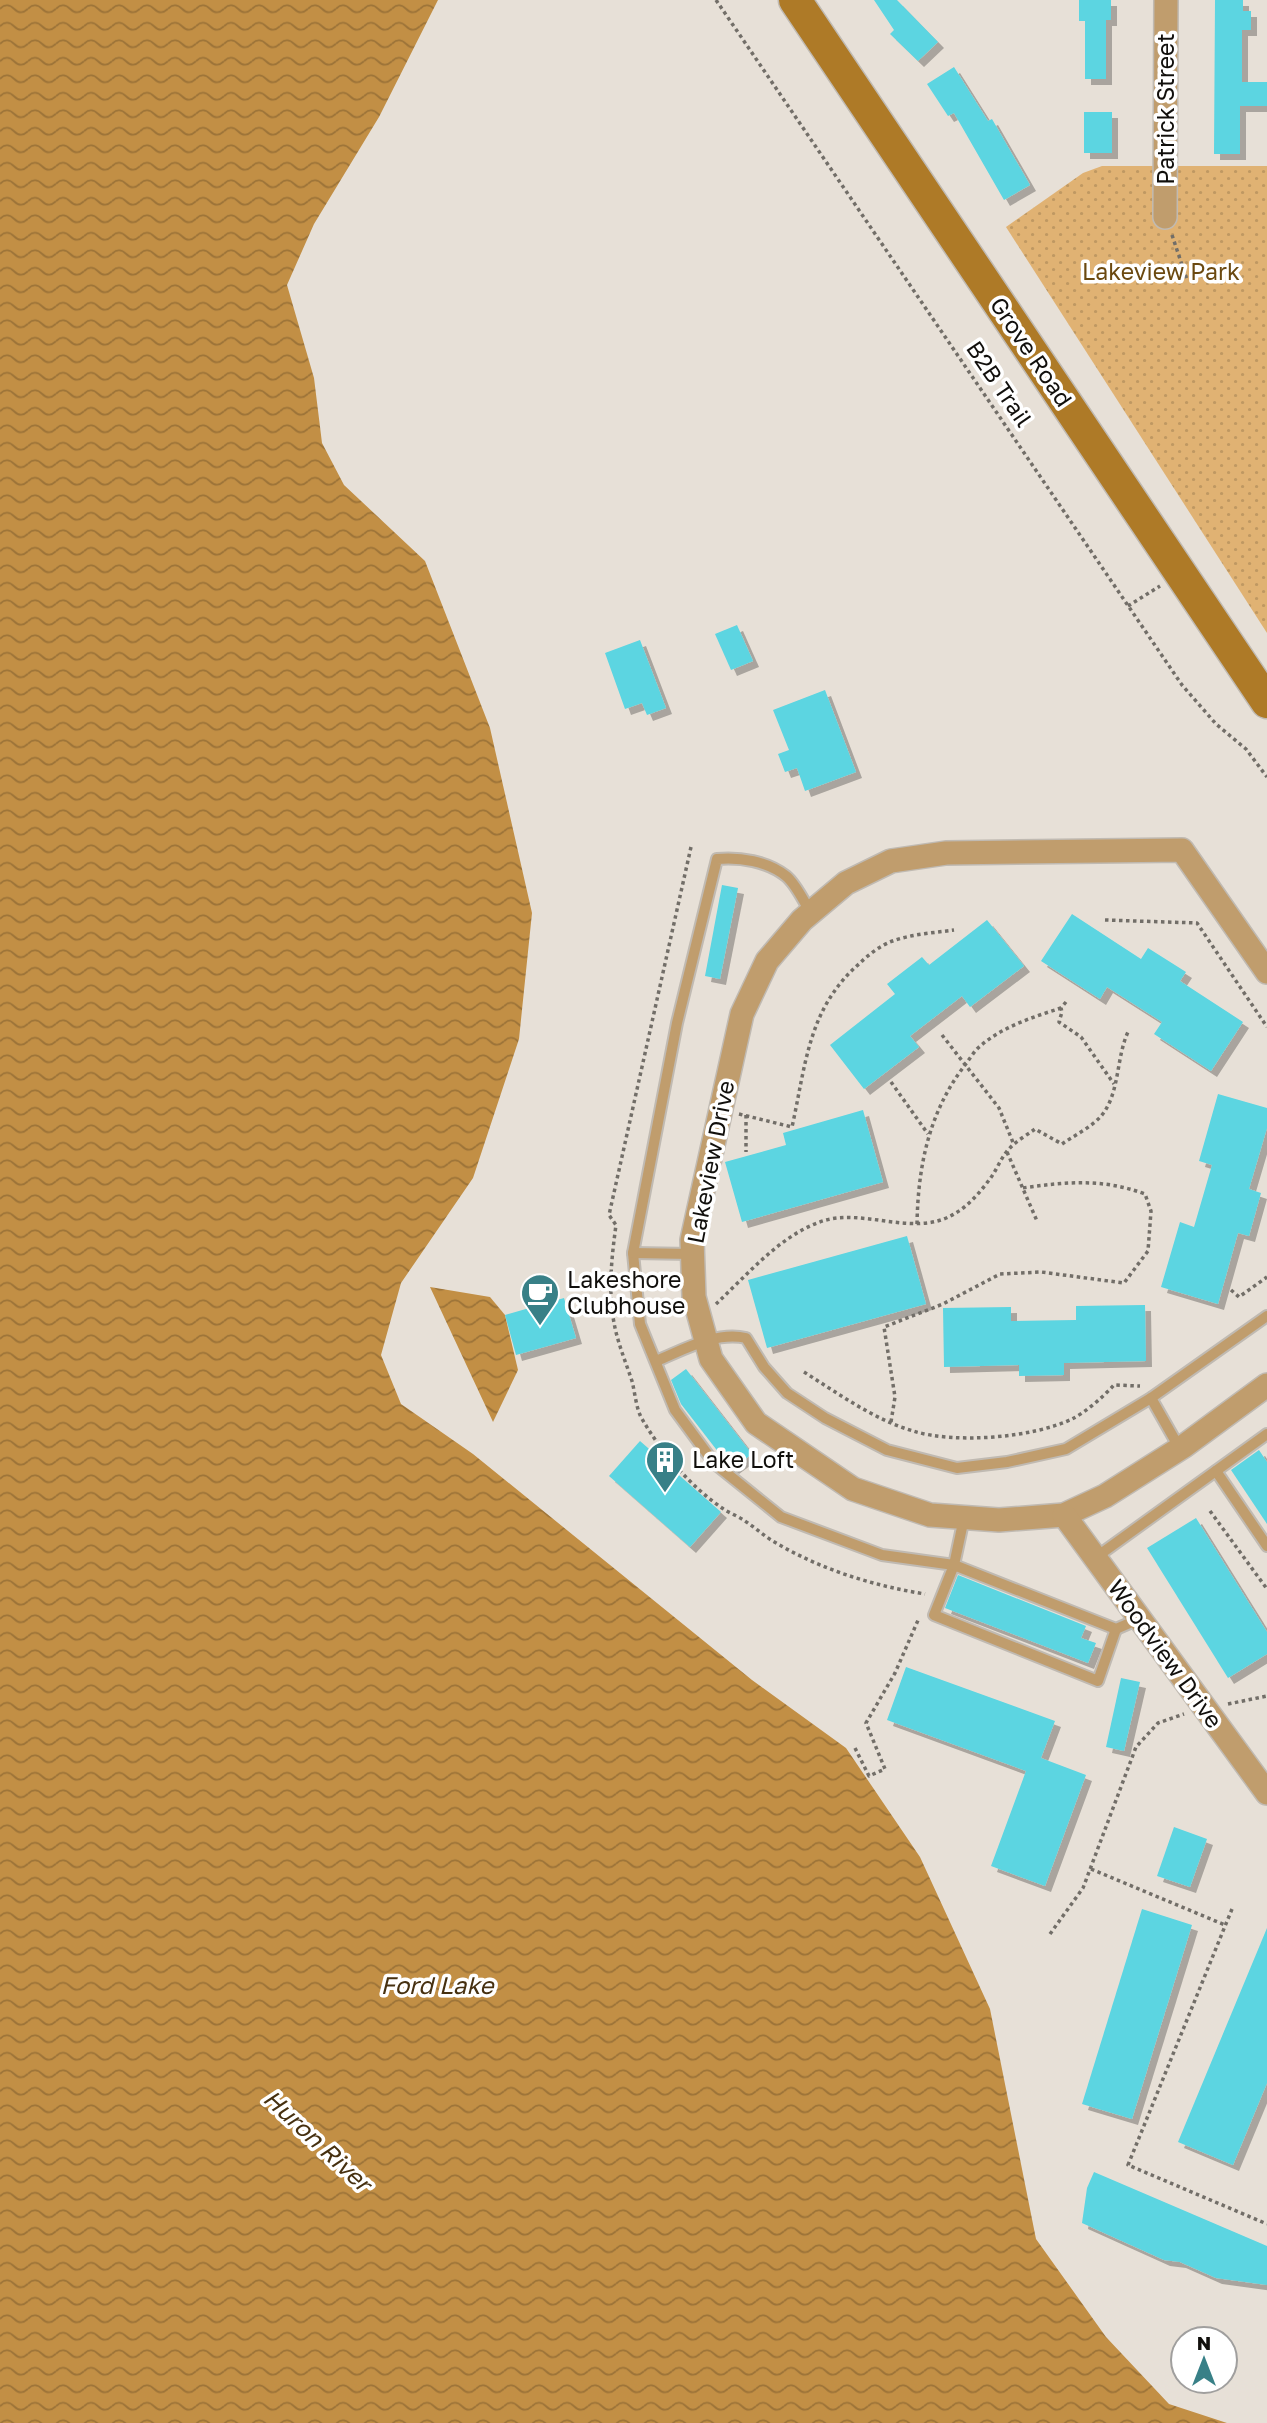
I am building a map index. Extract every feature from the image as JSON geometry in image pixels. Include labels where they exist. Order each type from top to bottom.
[{"type":"main road","name":"Grove Road","points":[[795,0],[1267,702]]},
{"type":"street","name":"Patrick Street","points":[[1165,217],[1166,0]]},
{"type":"street","name":"Lakeview Drive","points":[[1267,972],[1182,850],[946,853],[891,861],[846,883],[802,920],[766,961],[742,1014],[692,1240],[694,1297],[711,1359],[756,1423],[853,1489],[930,1515],[999,1520],[1063,1515],[1105,1496],[1180,1448],[1267,1385]]},
{"type":"street","name":"Woodview Drive","points":[[1063,1515],[1267,1793]]},
{"type":"lane","points":[[811,913],[787,877],[765,864],[734,858],[718,859],[677,1023],[633,1253],[640,1324],[675,1410],[714,1463],[781,1517],[883,1555],[954,1565],[1116,1629],[1139,1619]]},
{"type":"lane","points":[[633,1253],[692,1254]]},
{"type":"lane","points":[[656,1361],[703,1331],[746,1338],[764,1367],[787,1393],[825,1418],[887,1450],[957,1468],[1007,1462],[1066,1449],[1153,1397],[1267,1316]]},
{"type":"lane","points":[[1153,1397],[1180,1448]]},
{"type":"lane","points":[[1095,1558],[1266,1436]]},
{"type":"lane","points":[[1216,1471],[1267,1546]]},
{"type":"lane","points":[[964,1518],[954,1565],[934,1615],[1098,1681],[1116,1629]]},
{"type":"path","name":"B2B Trail","points":[[716,0],[1182,685],[1216,724],[1246,750],[1267,777]]},
{"type":"path","points":[[1165,217],[1187,279]]},
{"type":"path","points":[[1128,606],[1153,591]]},
{"type":"path","points":[[1105,920],[1197,923],[1267,1027]]},
{"type":"path","points":[[734,1114],[792,1127],[814,1027],[831,992],[866,957],[890,942],[910,936],[954,930]]},
{"type":"path","points":[[917,1223],[918,1184],[929,1135],[942,1101],[965,1066],[978,1048],[1013,1025],[1061,1008],[1066,1002]]},
{"type":"path","points":[[1061,1008],[1059,1022],[1081,1037],[1114,1085]]},
{"type":"path","points":[[703,1331],[784,1243],[817,1223],[840,1218],[917,1223],[936,1221],[953,1215],[992,1177],[1007,1152],[1035,1129],[1062,1144],[1101,1117],[1110,1103],[1118,1061],[1128,1032]]},
{"type":"path","points":[[942,1035],[999,1108],[1014,1145]]},
{"type":"path","points":[[891,1082],[929,1135]]},
{"type":"path","points":[[747,1115],[747,1152]]},
{"type":"path","points":[[1007,1152],[1037,1221]]},
{"type":"path","points":[[891,1422],[895,1396],[884,1327],[943,1304],[1000,1275],[1041,1272],[1124,1283],[1148,1251],[1151,1211],[1145,1194],[1125,1186],[1076,1181],[1022,1188]]},
{"type":"path","points":[[1231,1290],[1239,1297],[1267,1277]]},
{"type":"path","points":[[804,1372],[862,1409],[913,1431],[950,1438],[1027,1433],[1072,1419],[1107,1394],[1114,1385],[1148,1386],[1153,1397]]},
{"type":"path","points":[[1210,1511],[1267,1589]]},
{"type":"path","points":[[1219,1706],[1267,1696]]},
{"type":"path","points":[[1050,1934],[1083,1888],[1136,1748],[1158,1723],[1184,1714]]},
{"type":"path","points":[[1091,1868],[1225,1925]]},
{"type":"path","points":[[1231,1909],[1128,2165],[1267,2224]]},
{"type":"green space","name":"Lakeview Park","points":[[1102,166],[1267,166],[1267,633],[1006,227],[1083,173]]},
{"type":"water","name":"Ford Lake","points":[[0,0],[438,0],[379,117],[314,224],[287,285],[314,378],[322,443],[344,485],[425,561],[490,728],[532,913],[519,1039],[473,1178],[401,1283],[381,1355],[401,1404],[473,1454],[752,1680],[846,1748],[920,1857],[990,2009],[1036,2239],[1106,2337],[1169,2404],[1227,2423],[0,2423]]},
{"type":"water","points":[[430,1287],[490,1297],[505,1315],[518,1370],[493,1422]]},
{"type":"building","points":[[874,0],[897,0],[938,42],[918,61],[890,34],[894,30]]},
{"type":"building","points":[[1079,0],[1111,0],[1111,20],[1106,20],[1106,79],[1085,79],[1085,21],[1079,21]]},
{"type":"building","points":[[1215,0],[1243,0],[1243,11],[1251,11],[1251,30],[1242,30],[1242,82],[1267,82],[1267,106],[1240,106],[1240,154],[1214,154]]},
{"type":"building","points":[[954,67],[988,121],[992,119],[1030,185],[1004,200],[954,113],[948,116],[927,84]]},
{"type":"building","points":[[1084,112],[1112,112],[1112,153],[1084,153]]},
{"type":"building","points":[[737,625],[753,661],[731,670],[715,634]]},
{"type":"building","points":[[640,640],[666,708],[647,715],[642,703],[625,709],[605,653]]},
{"type":"building","points":[[825,690],[856,772],[805,791],[797,768],[785,772],[778,754],[789,750],[773,710]]},
{"type":"building","points":[[722,885],[738,888],[720,979],[705,976]]},
{"type":"building","points":[[1072,914],[1141,959],[1148,948],[1186,972],[1180,981],[1243,1022],[1211,1071],[1154,1034],[1162,1022],[1107,987],[1100,999],[1041,961]]},
{"type":"building","points":[[987,920],[1024,966],[970,1007],[962,996],[910,1036],[919,1047],[864,1089],[830,1045],[895,994],[887,984],[922,957],[929,965]]},
{"type":"building","points":[[1218,1094],[1267,1108],[1267,1128],[1249,1189],[1261,1193],[1249,1236],[1238,1233],[1218,1304],[1161,1287],[1180,1222],[1194,1227],[1212,1165],[1199,1161]]},
{"type":"building","points":[[863,1110],[883,1182],[742,1222],[725,1162],[786,1145],[783,1133]]},
{"type":"building","points":[[907,1236],[926,1304],[767,1348],[748,1280]]},
{"type":"building","name":"Lakeshore Clubhouse","points":[[564,1298],[576,1338],[516,1355],[505,1315]]},
{"type":"building","points":[[1145,1305],[1146,1361],[1064,1363],[1064,1375],[1019,1376],[1019,1365],[944,1367],[943,1308],[1011,1307],[1011,1321],[1076,1320],[1076,1306]]},
{"type":"building","points":[[686,1369],[752,1454],[733,1468],[681,1404],[671,1380]]},
{"type":"building","name":"Lake Loft","points":[[640,1441],[721,1512],[690,1547],[609,1476]]},
{"type":"building","points":[[1259,1450],[1267,1462],[1267,1524],[1231,1470]]},
{"type":"building","points":[[1196,1518],[1267,1632],[1267,1654],[1228,1678],[1147,1548]]},
{"type":"building","points":[[958,1575],[1086,1626],[1081,1638],[1096,1643],[1088,1663],[945,1608]]},
{"type":"building","points":[[906,1667],[1055,1721],[1041,1758],[1086,1775],[1045,1886],[991,1866],[1026,1771],[887,1720]]},
{"type":"building","points":[[1121,1678],[1140,1682],[1124,1751],[1106,1747]]},
{"type":"building","points":[[1174,1827],[1207,1839],[1190,1887],[1157,1876]]},
{"type":"building","points":[[1142,1909],[1192,1925],[1132,2119],[1082,2104]]},
{"type":"building","points":[[1267,1928],[1267,2083],[1233,2165],[1178,2142]]},
{"type":"building","points":[[1094,2172],[1267,2246],[1267,2285],[1216,2278],[1180,2262],[1164,2260],[1082,2223],[1087,2188]]},
{"type":"place","name":"Lakeshore Clubhouse","points":[[540,1327]]},
{"type":"place","name":"Lake Loft","points":[[665,1494]]},
{"type":"water label","name":"Huron River","points":[[317,2141]]}]
